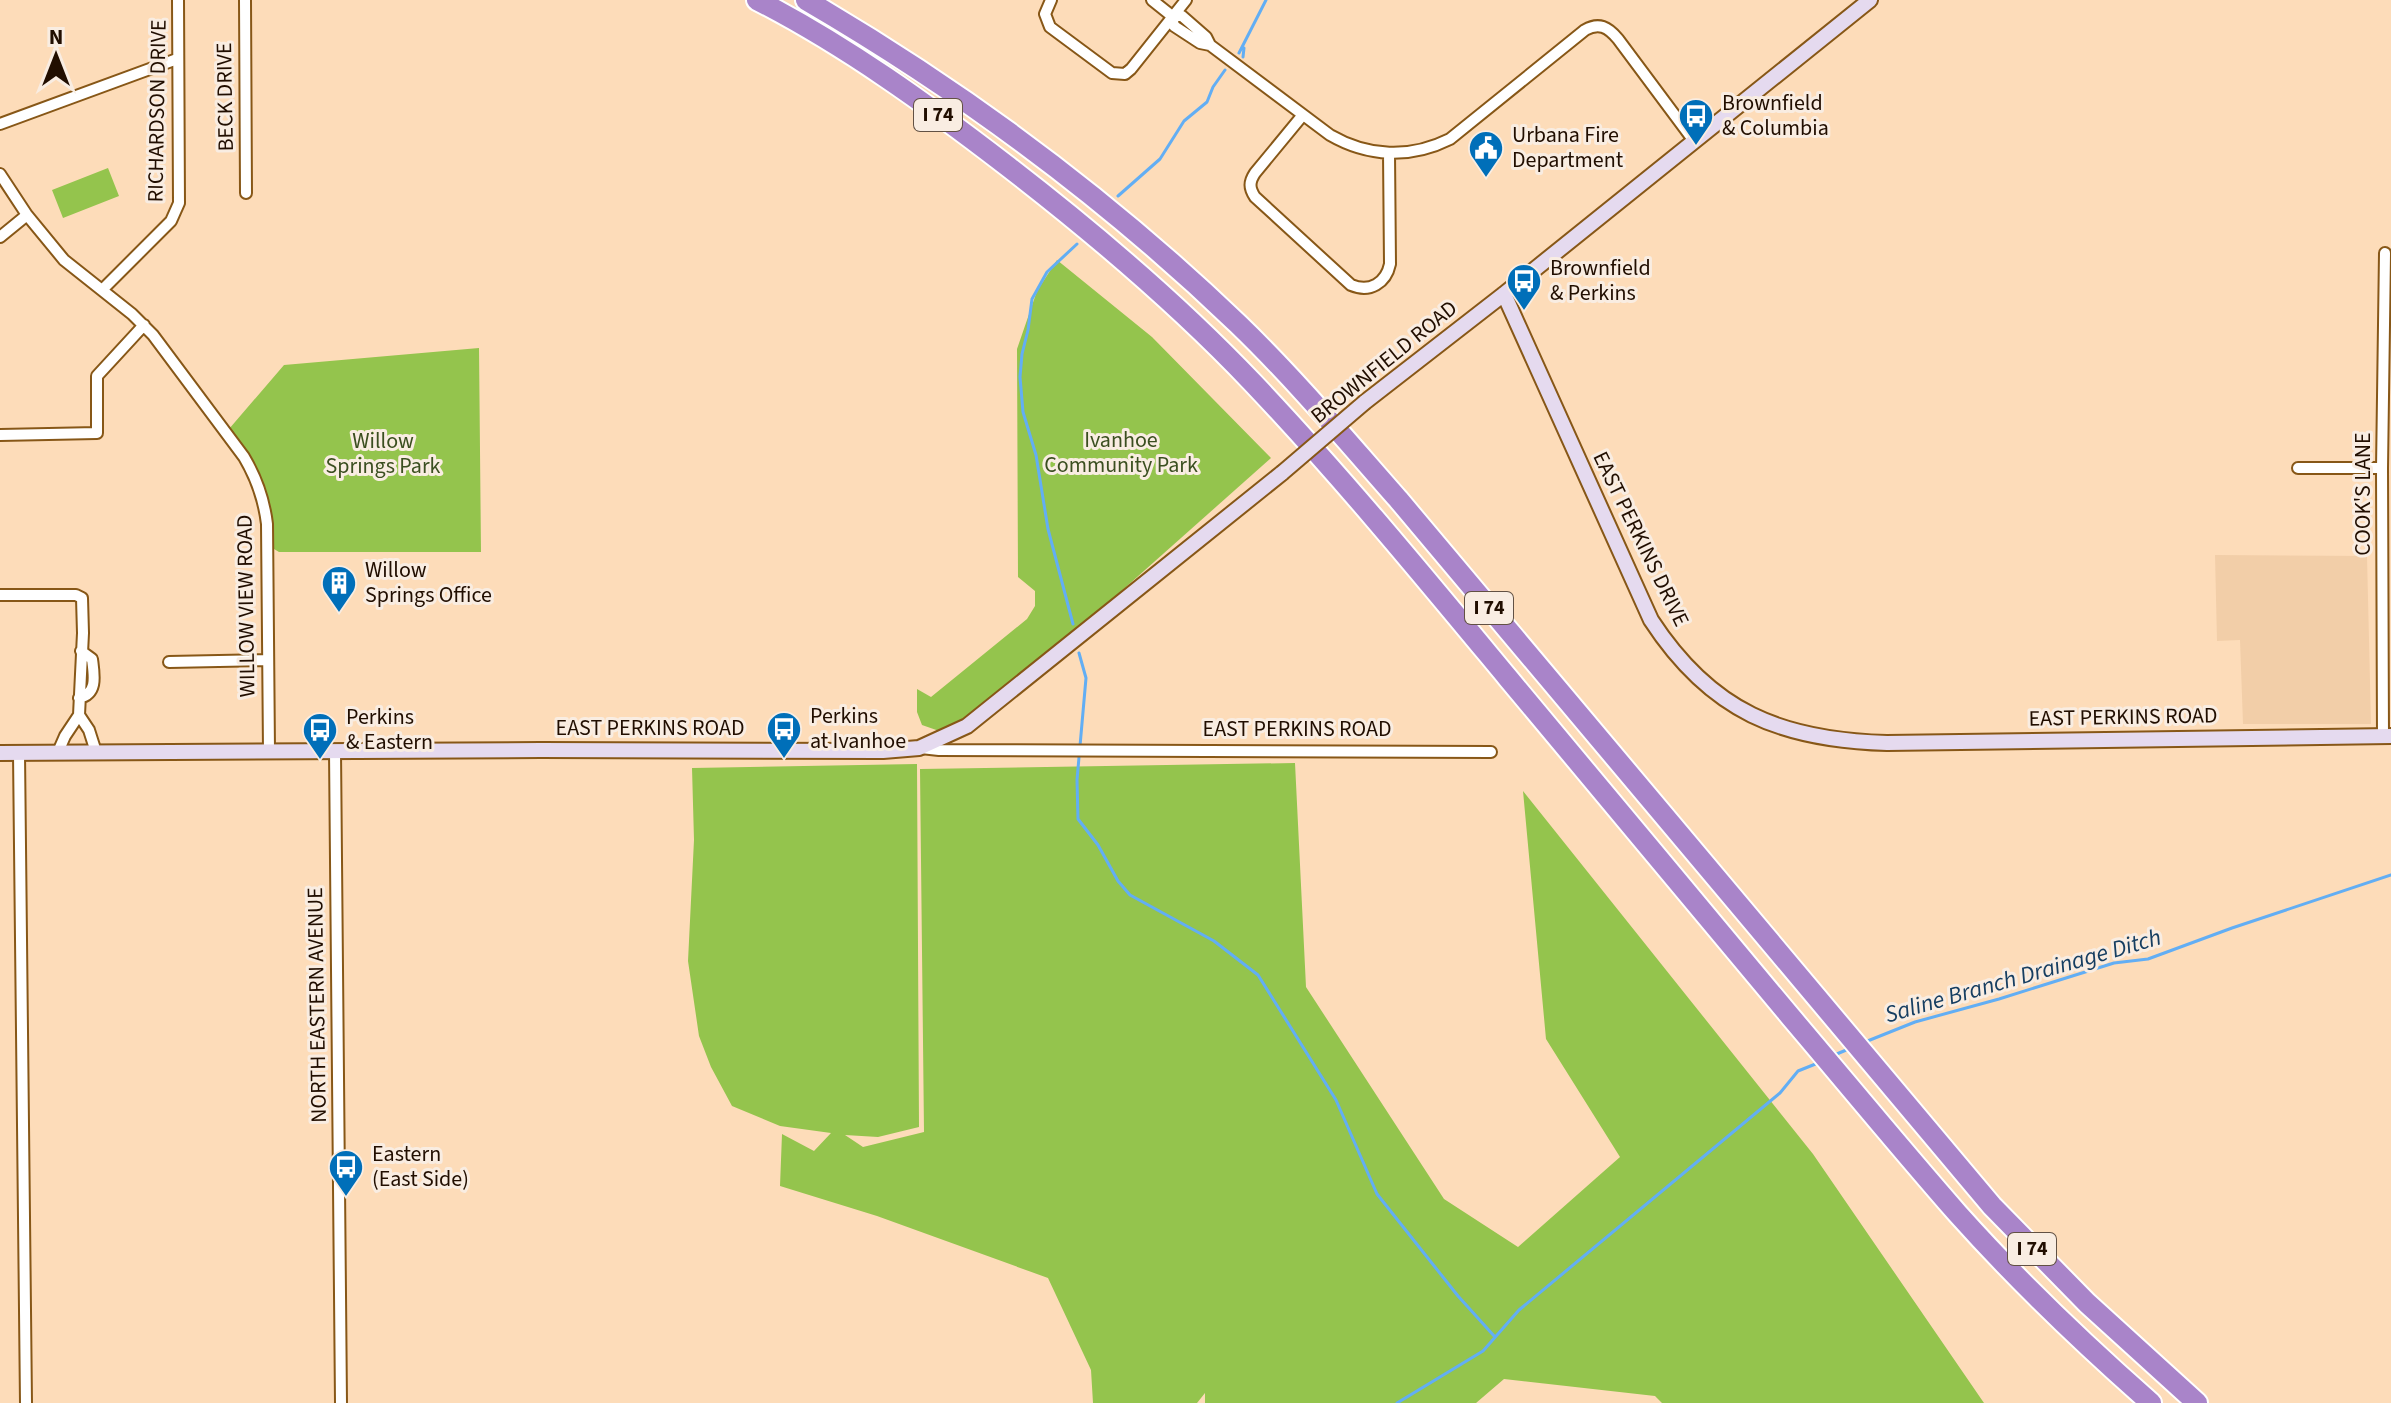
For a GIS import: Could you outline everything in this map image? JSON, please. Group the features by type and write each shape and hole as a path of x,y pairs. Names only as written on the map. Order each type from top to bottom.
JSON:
{"highway":[{"name":"I 74","path":"757,0 839,48 973,139 1127,263 1253,383 1373,516 1961,1217 2090,1348 2151,1403"},
{"name":"I 74","path":"806,0 937,81 1058,168 1172,263 1239,325 1301,388 1389,488 1992,1206 2087,1303 2197,1403"}],"street":[{"name":"RICHARDSON DRIVE","path":"102,290 171,221 177,211 178,0"},
{"name":"BECK DRIVE","path":"245,0 246,193"},
{"path":"1051,0 1045,14 1050,27 1118,75 1131,69 1186,0"},
{"path":"1152,0 1172,16 1182,16 1206,37 1210,45 1302,116 1350,146 1368,152 1426,149 1450,139 1585,30 1599,25 1612,32 1694,141"},
{"name":"BROWNFIELD ROAD","path":"919,748 967,726 1282,473 1365,402 1870,0"},
{"path":"0,124 177,59"},
{"path":"1302,116 1250,180 1251,191 1351,285 1359,288 1380,283 1388,273 1389,153"},
{"name":"WILLOW VIEW ROAD","path":"0,174 27,215 64,260 144,325 244,457 260,488 267,524 269,751"},
{"path":"0,237 27,215"},
{"name":"COOK'S LANE","path":"2385,253 2382,468 2387,736"},
{"name":"EAST PERKINS DRIVE","path":"1504,294 1636,590 1666,643 1696,677 1745,712 1787,730 1857,742"},
{"path":"0,435 97,433 97,376 144,325"},
{"path":"2298,468 2382,468"},
{"path":"0,595 79,596 84,606 81,651 92,659 93,689 90,694 79,698 79,715 89,730 96,752"},
{"path":"169,662 268,660"},
{"path":"58,752 79,715"},
{"name":"EAST PERKINS ROAD","path":"1857,742 2387,736"},
{"name":"EAST PERKINS ROAD","path":"0,753 883,751 919,748 1491,752"},
{"name":"NORTH EASTERN AVENUE","path":"335,751 341,1403"},
{"path":"19,753 26,1403"}],"shaded area":[{"path":"2215,555 2367,556 2371,724 2243,724 2240,640 2217,641"}],"green space":[{"path":"108,168 119,196 63,218 52,190"},
{"name":"Ivanhoe Community Park","path":"1057,260 1152,337 1271,458 1109,602 979,708 942,732 922,725 917,712 917,689 931,697 1027,619 1035,606 1035,591 1018,577 1017,349 1037,291"},
{"name":"Willow Springs Park","path":"479,348 481,552 279,552 274,549 257,471 229,429 284,365"},
{"path":"1295,763 1306,987 1444,1199 1518,1247 1620,1157 1546,1039 1523,791 1813,1154 1984,1403 1662,1403 1655,1396 1504,1379 1476,1403 1205,1403 1205,1393 1197,1403 1093,1403 1091,1370 1048,1278 877,1216 780,1186 782,1134 814,1151 831,1133 780,1126 732,1106 699,1036 688,961 694,840 692,768 917,764 919,1127 878,1137 845,1135 863,1147 924,1132 920,769"}],"waterway":[{"path":"1239,53 1266,0"},
{"path":"1243,57 1244,48"},
{"path":"1118,196 1160,159 1184,121 1207,102 1225,70"},
{"path":"1073,624 1048,529 1036,455 1023,412 1020,377 1032,299 1047,272 1077,244"},
{"path":"1079,653 1086,678 1077,780 1078,819 1130,895 1214,941 1258,975 1336,1100 1377,1194 1458,1296 1495,1337"},
{"name":"Saline Branch Drainage Ditch","path":"1865,1042 1915,1022 2114,963 2148,959 2391,875"},
{"name":"Saline Branch Drainage Ditch","path":"1832,1056 1851,1048"},
{"name":"Saline Branch Drainage Ditch","path":"1397,1403 1483,1351 1519,1310 1780,1093 1798,1071 1818,1063"}],"place":[{"name":"Brownfield & Columbia","path":"1696,147"},
{"name":"Urbana Fire Department","path":"1486,179"},
{"name":"Brownfield & Perkins","path":"1524,312"},
{"name":"Willow Springs Office","path":"339,614"},
{"name":"Perkins at Ivanhoe","path":"784,760"},
{"name":"Perkins & Eastern","path":"320,761"},
{"name":"Eastern (East Side)","path":"346,1198"}]}
